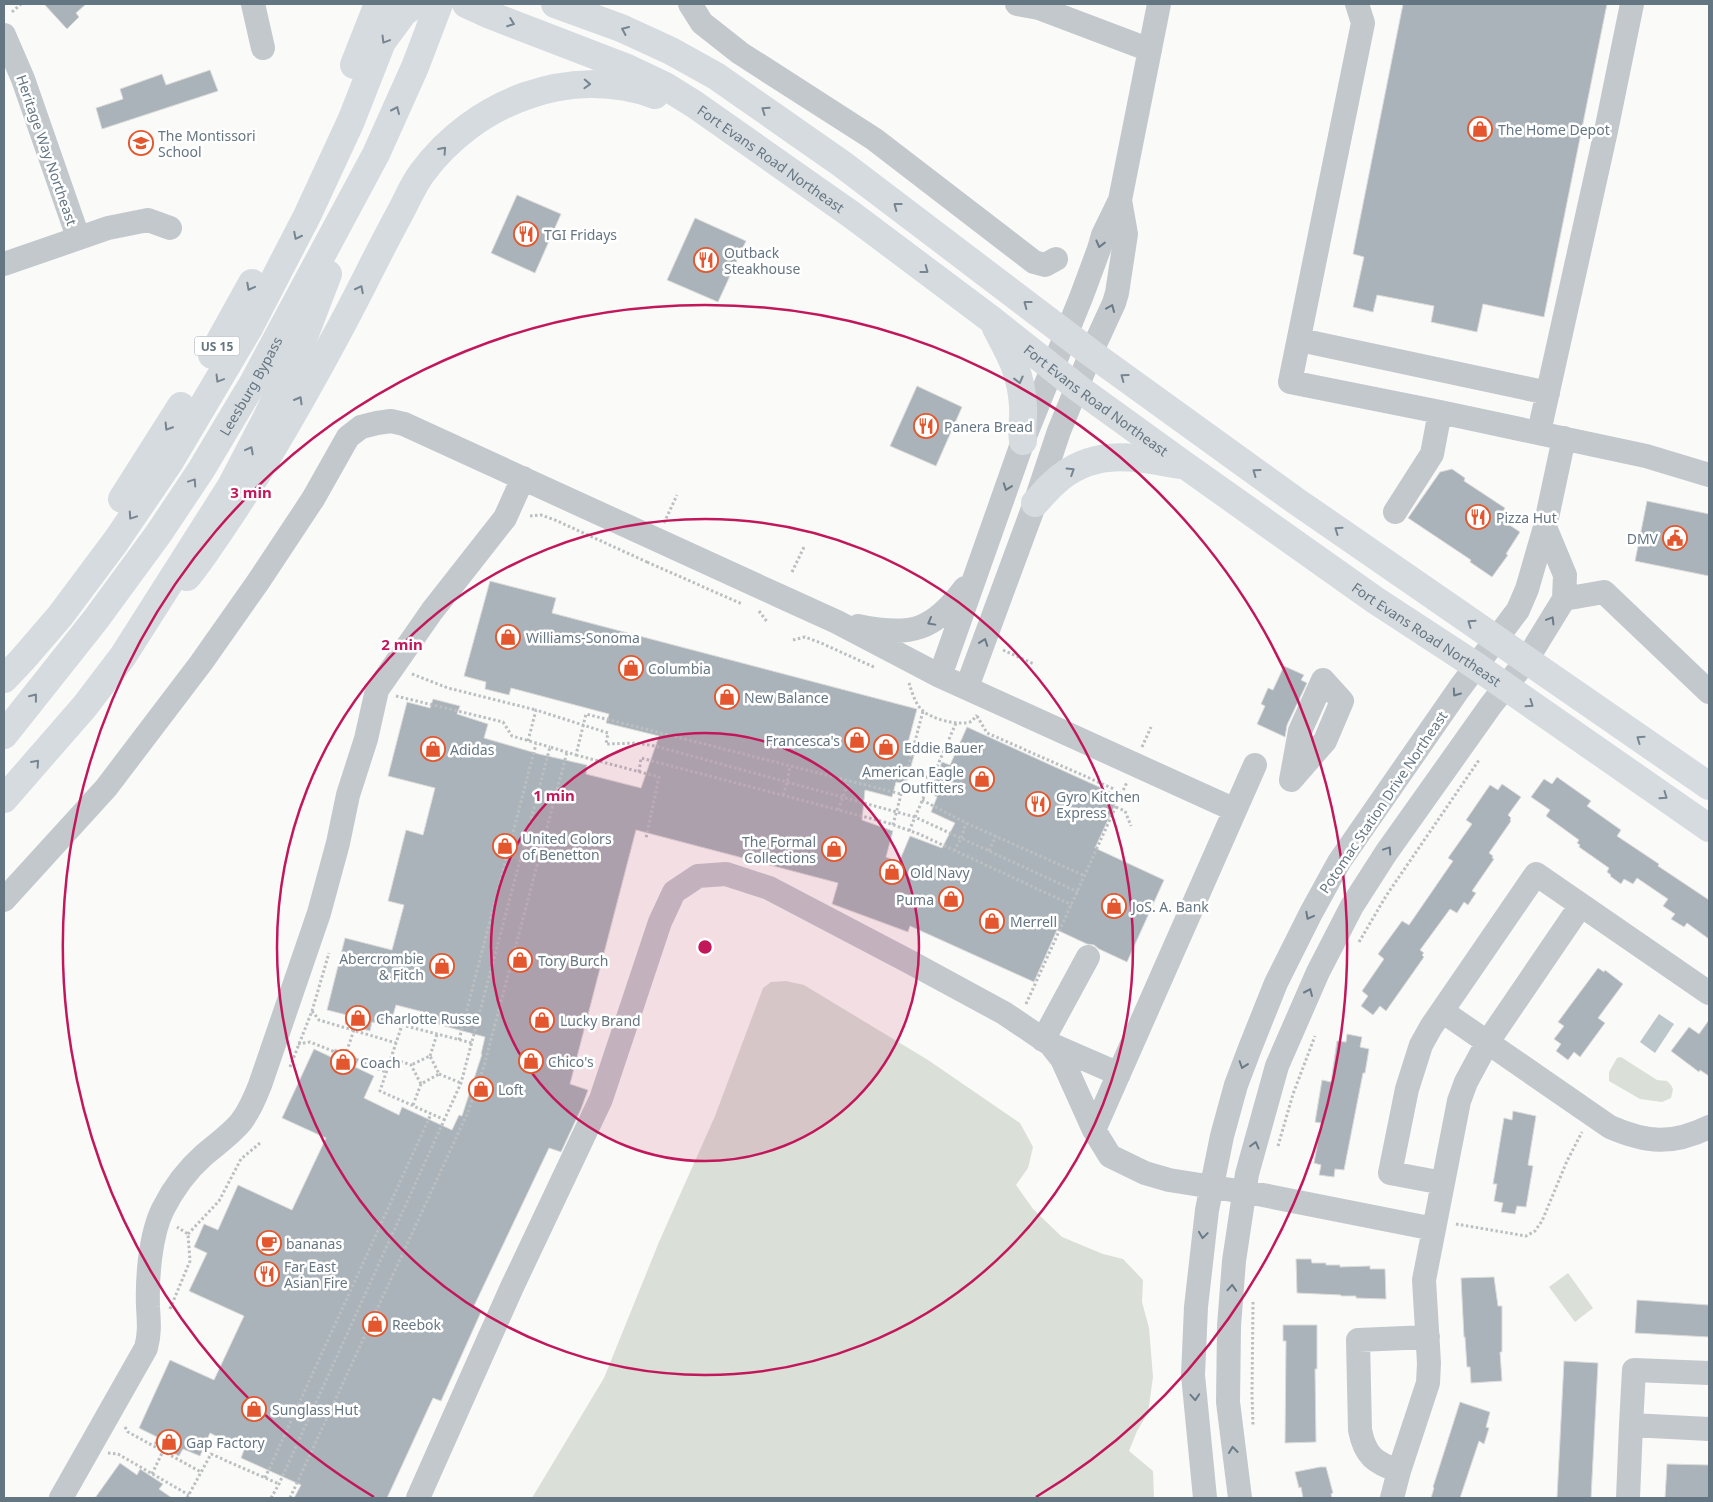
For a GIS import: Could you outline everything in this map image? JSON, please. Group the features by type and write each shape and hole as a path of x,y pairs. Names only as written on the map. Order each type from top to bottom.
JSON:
{"main road":[{"name":"US 15","path":"4,659 120,502 165,432 220,340 299,194 335,113 378,4"},
{"path":"4,678 23,660 60,616 116,541 174,454 249,328 307,216 351,121 382,42 404,12 416,4"},
{"name":"Leesburg Bypass","path":"4,735 159,533 201,470 253,383 376,154 415,67 439,4"},
{"name":"Fort Evans Road Northeast","path":"466,4 625,67 665,86 694,104 852,215 992,320 1078,388 1186,466 1375,600 1476,666 1709,828"},
{"path":"554,4 621,28 671,51 716,76 842,164 1091,353 1304,506 1709,786"},
{"path":"4,799 85,706 190,574 248,490 338,332 378,252 422,174 447,145 465,128 494,110 520,98 550,88 577,84 606,85 639,90 665,99 744,139"},
{"path":"123,656 231,486 266,419 300,347 376,154"},
{"path":"992,320 1010,353 1021,380 1023,441"},
{"path":"1035,503 1055,482 1076,468 1093,460 1111,456 1143,458 1186,466"}],"street":[{"path":"253,4 263,48"},
{"path":"690,4 702,23 740,53 874,139 1034,262 1045,265 1056,259"},
{"path":"1017,4 1039,8 1150,50"},
{"path":"940,676 1023,441 1099,249 1102,235 1120,200 1159,4"},
{"path":"1357,4 1363,22 1290,382 1539,432 1646,456 1709,475"},
{"path":"1539,432 1606,131 1632,4"},
{"name":"Heritage Way Northeast","path":"4,35 24,79 78,237"},
{"path":"967,687 1035,503 1059,431 1114,303 1126,234 1120,200"},
{"path":"4,264 108,228 148,220 170,228"},
{"path":"1300,340 1548,393"},
{"path":"1395,512 1432,454 1440,412"},
{"path":"4,900 106,788 196,671 313,499 348,437 361,427 390,421 404,424 837,622 940,676 1235,810"},
{"name":"Potomac Station Drive Northeast","path":"1204,1498 1193,1376 1196,1307 1203,1237 1212,1187 1222,1136 1236,1085 1263,1015 1294,946 1339,862 1476,666 1518,610 1527,589 1545,527 1564,438"},
{"path":"61,1498 146,1348 150,1334 148,1307 151,1259 155,1234 162,1210 190,1169 241,1122 250,1108 260,1085 322,906 348,795 366,738 390,698 432,611 505,518 523,478"},
{"path":"1240,1498 1228,1402 1229,1326 1234,1261 1243,1192 1277,1066 1318,972 1352,906 1386,853 1491,705 1526,661 1564,599 1564,575 1545,527"},
{"path":"837,622 882,631 907,630 928,625 943,615 976,574"},
{"path":"1564,599 1604,592 1709,692"},
{"path":"1291,780 1307,733 1330,686"},
{"path":"1094,1130 1255,765"},
{"path":"418,1498 512,1287 601,1100 660,922 674,892 698,876 726,874 769,888 910,962 1004,1013 1022,1025 1046,1042 1062,1059 1094,1130 1110,1156 1145,1174 1169,1180 1435,1225"},
{"path":"1442,1183 1390,1172 1407,1089 1430,1027 1536,874 1709,993"},
{"path":"1392,1498 1428,1383 1428,1336 1424,1280 1442,1183 1466,1082 1488,1043 1581,905"},
{"path":"1046,1042 1088,957"},
{"path":"1442,1011 1610,1127 1631,1136 1654,1140 1675,1139 1696,1134 1709,1127"},
{"path":"1046,1042 1119,1074"},
{"path":"1399,1471 1381,1465 1370,1455 1363,1444 1360,1430 1358,1340 1428,1336"},
{"path":"1628,1498 1634,1370 1709,1373"},
{"path":"1631,1425 1709,1429"}],"path":[{"path":"12,12 21,4"},
{"path":"664,523 677,495"},
{"path":"530,516 541,515 555,520 743,604"},
{"path":"792,572 805,545"},
{"path":"646,562 650,558"},
{"path":"752,608 761,612 768,623"},
{"path":"793,640 805,638 821,642 883,671"},
{"path":"1012,654 1034,664"},
{"path":"416,666 410,674 448,688 536,710 608,733 606,744 636,743 655,746 915,817 1078,892"},
{"path":"900,679 909,683 913,695 923,711 938,719 956,723 972,721 978,714 987,734 1122,794"},
{"path":"390,698 402,688"},
{"path":"390,698 503,722 512,736 659,777 646,838"},
{"path":"528,741 536,710"},
{"path":"893,825 923,711"},
{"path":"576,755 586,714 901,794"},
{"path":"909,831 956,723"},
{"path":"1147,736 1151,727"},
{"path":"914,743 944,750"},
{"path":"459,1040 536,744"},
{"path":"271,1498 461,1083 550,747"},
{"path":"290,1498 468,1112 484,1066 567,752"},
{"path":"1358,943 1386,896 1482,757"},
{"path":"639,772 641,758 893,825 954,850 1072,905"},
{"path":"783,795 790,766"},
{"path":"907,770 931,779"},
{"path":"1022,1025 1024,1010 1128,779"},
{"path":"838,810 849,781"},
{"path":"922,800 966,823 1085,876"},
{"path":"1116,807 1124,811 1131,826"},
{"path":"954,850 961,839 966,823"},
{"path":"989,851 996,836"},
{"path":"289,1069 312,1011 330,948"},
{"path":"308,1005 320,1020 396,1043"},
{"path":"445,1120 380,1090 402,1025 472,1043"},
{"path":"345,1056 354,1030"},
{"path":"1276,1152 1293,1094 1317,1030"},
{"path":"437,1034 430,1056 439,1074 461,1083"},
{"path":"294,1044 310,1042 386,1072"},
{"path":"411,1065 430,1056"},
{"path":"391,1058 411,1065 421,1084"},
{"path":"413,1105 421,1084 439,1074"},
{"path":"265,1478 431,1114"},
{"path":"1435,1225 1526,1236 1535,1231 1542,1221 1574,1146 1593,1116"},
{"path":"169,1318 170,1309 190,1261 188,1234 220,1201 240,1159 260,1143"},
{"path":"176,1226 188,1234"},
{"path":"1254,1299 1252,1394 1254,1433"},
{"path":"123,1423 128,1432 201,1472"},
{"path":"152,1474 163,1451"},
{"path":"102,1452 118,1454 188,1497 211,1454 279,1484"}],"shaded area":[{"path":"786,981 804,985 928,1060 1020,1123 1033,1147 1028,1168 1016,1185 1033,1209 1062,1237 1103,1254 1123,1259 1143,1280 1142,1302 1149,1328 1153,1377 1148,1413 1137,1431 1129,1451 1153,1471 1154,1498 532,1498 604,1378 659,1242 715,1116 763,988 771,982"},
{"path":"1659,1014 1674,1024 1655,1053 1640,1042"},
{"path":"1621,1057 1657,1080 1667,1081 1673,1089 1671,1098 1662,1102 1640,1099 1609,1081 1609,1072 1617,1058"},
{"path":"1568,1273 1593,1308 1575,1322 1549,1287"}],"building":[{"path":"44,4 86,4 76,13 79,17 67,29"},
{"name":"The Home Depot","path":"1403,4 1607,4 1544,317 1483,304 1477,332 1431,322 1434,306 1377,295 1373,312 1353,307 1364,257 1353,254"},
{"path":"210,70 218,91 102,129 96,108 123,99 120,89 162,74 166,85"},
{"name":"TGI Fridays","path":"517,195 561,214 535,273 491,253"},
{"name":"Outback Steakhouse","path":"695,218 746,241 718,302 667,280"},
{"name":"Panera Bread","path":"917,386 962,407 936,466 890,446"},
{"path":"1452,469 1465,478 1464,481 1505,508 1499,518 1520,532 1506,554 1508,555 1492,577 1470,562 1471,560 1408,518 1440,472"},
{"name":"DMV","path":"1647,501 1709,514 1709,576 1635,561"},
{"path":"490,581 556,598 552,613 917,709 906,750 915,752 906,784 896,782 892,797 865,790 862,820 893,831 886,857 899,862 910,836 942,848 955,823 931,812 937,797 929,792 942,762 950,765 967,727 1119,796 1095,848 1164,880 1127,962 1094,945 1087,944 1057,930 1034,982 910,926 908,932 832,904 838,883 636,830 570,1084 588,1090 561,1152 549,1148 473,1308 481,1312 441,1401 433,1398 387,1498 294,1498 301,1485 241,1458 244,1450 210,1433 200,1456 183,1449 179,1456 154,1444 157,1437 139,1428 170,1360 214,1380 244,1316 189,1291 207,1253 194,1247 204,1224 218,1230 238,1185 292,1210 326,1138 282,1118 314,1049 331,1057 335,1049 359,1059 355,1067 374,1076 364,1098 399,1115 402,1107 452,1130 459,1115 462,1116 482,1054 485,1037 433,1023 435,1015 396,1005 390,1026 372,1022 370,1031 345,1024 347,1015 327,1010 345,938 392,950 404,905 388,901 406,830 423,835 435,788 388,776 407,702 430,708 433,699 460,706 457,714 488,724 484,738 539,754 587,765 586,774 641,788 659,736 606,723 609,714 511,688 509,695 485,689 486,682 464,676"},
{"path":"1284,666 1304,675 1301,680 1307,683 1287,725 1285,737 1257,724 1265,706 1261,704 1268,688 1273,690"},
{"path":"1557,777 1591,801 1587,806 1621,830 1617,836 1709,900 1709,939 1687,923 1684,927 1671,919 1675,914 1663,906 1668,899 1637,878 1633,884 1624,879 1621,884 1610,876 1607,872 1609,868 1579,847 1580,845 1577,843 1579,840 1546,816 1550,810 1531,797 1544,779 1552,784"},
{"path":"1502,784 1521,797 1508,815 1511,821 1489,853 1494,859 1472,891 1476,893 1468,905 1464,902 1457,913 1450,909 1420,950 1424,953 1422,955 1424,957 1386,1011 1380,1006 1373,1015 1361,1006 1368,996 1362,991 1384,959 1378,954 1402,921 1409,925 1453,861 1448,858 1472,824 1466,820 1490,785 1498,790"},
{"path":"1598,968 1604,972 1605,970 1623,984 1598,1018 1605,1023 1580,1057 1574,1052 1568,1060 1556,1051 1561,1044 1554,1039 1564,1026 1558,1022"},
{"path":"1709,1020 1709,1076 1700,1070 1699,1072 1671,1051 1689,1027 1699,1034"},
{"path":"1347,1034 1362,1037 1360,1047 1369,1049 1365,1073 1363,1073 1344,1170 1335,1169 1334,1177 1319,1175 1321,1165 1314,1163 1321,1123 1315,1122 1322,1080 1331,1082 1337,1041 1346,1042"},
{"path":"1513,1111 1536,1116 1528,1165 1533,1166 1526,1207 1517,1206 1515,1214 1501,1212 1503,1203 1494,1201 1497,1184 1493,1184 1504,1118 1512,1120"},
{"path":"1296,1259 1311,1259 1312,1263 1340,1265 1340,1267 1370,1266 1370,1269 1385,1269 1386,1299 1297,1293"},
{"path":"1494,1277 1498,1306 1502,1306 1502,1352 1500,1352 1502,1381 1471,1383 1470,1367 1467,1367 1464,1337 1461,1278"},
{"path":"1637,1300 1709,1305 1709,1337 1635,1333"},
{"path":"1283,1325 1317,1325 1317,1369 1315,1369 1316,1442 1285,1443 1286,1341 1283,1341"},
{"path":"1564,1361 1598,1363 1591,1498 1557,1498"},
{"path":"1460,1402 1490,1412 1486,1427 1489,1428 1484,1444 1479,1441 1460,1498 1431,1498 1433,1487"},
{"path":"120,1463 137,1475 140,1469 163,1484 159,1489 172,1498 95,1498"},
{"path":"1667,1464 1709,1465 1709,1498 1665,1498"},
{"path":"1326,1467 1333,1493 1331,1494 1332,1498 1303,1498 1295,1472"}],"place":[{"name":"The Home Depot","path":"1480,129"},
{"name":"The Montissori School","path":"141,143"},
{"name":"TGI Fridays","path":"526,234"},
{"name":"Outback Steakhouse","path":"706,260"},
{"name":"Panera Bread","path":"926,426"},
{"name":"Pizza Hut","path":"1478,517"},
{"name":"DMV","path":"1675,538"},
{"name":"Williams-Sonoma","path":"508,637"},
{"name":"Columbia","path":"631,668"},
{"name":"New Balance","path":"727,697"},
{"name":"Francesca's","path":"857,740"},
{"name":"Eddie Bauer","path":"886,747"},
{"name":"Adidas","path":"433,749"},
{"name":"American Eagle Outfitters","path":"982,779"},
{"name":"Gyro Kitchen Express","path":"1038,804"},
{"name":"United Colors of Benetton","path":"505,846"},
{"name":"The Formal Collections","path":"834,849"},
{"name":"Old Navy","path":"892,872"},
{"name":"Puma","path":"951,899"},
{"name":"JoS. A. Bank","path":"1114,906"},
{"name":"Merrell","path":"992,921"},
{"name":"Tory Burch","path":"520,960"},
{"name":"Abercrombie & Fitch","path":"442,966"},
{"name":"Charlotte Russe","path":"358,1018"},
{"name":"Lucky Brand","path":"542,1020"},
{"name":"Chico's","path":"531,1061"},
{"name":"Coach","path":"343,1062"},
{"name":"Loft","path":"481,1089"},
{"name":"bananas","path":"269,1243"},
{"name":"Far East Asian Fire","path":"267,1274"},
{"name":"Reebok","path":"375,1324"},
{"name":"Sunglass Hut","path":"254,1409"},
{"name":"Gap Factory","path":"169,1442"}]}
